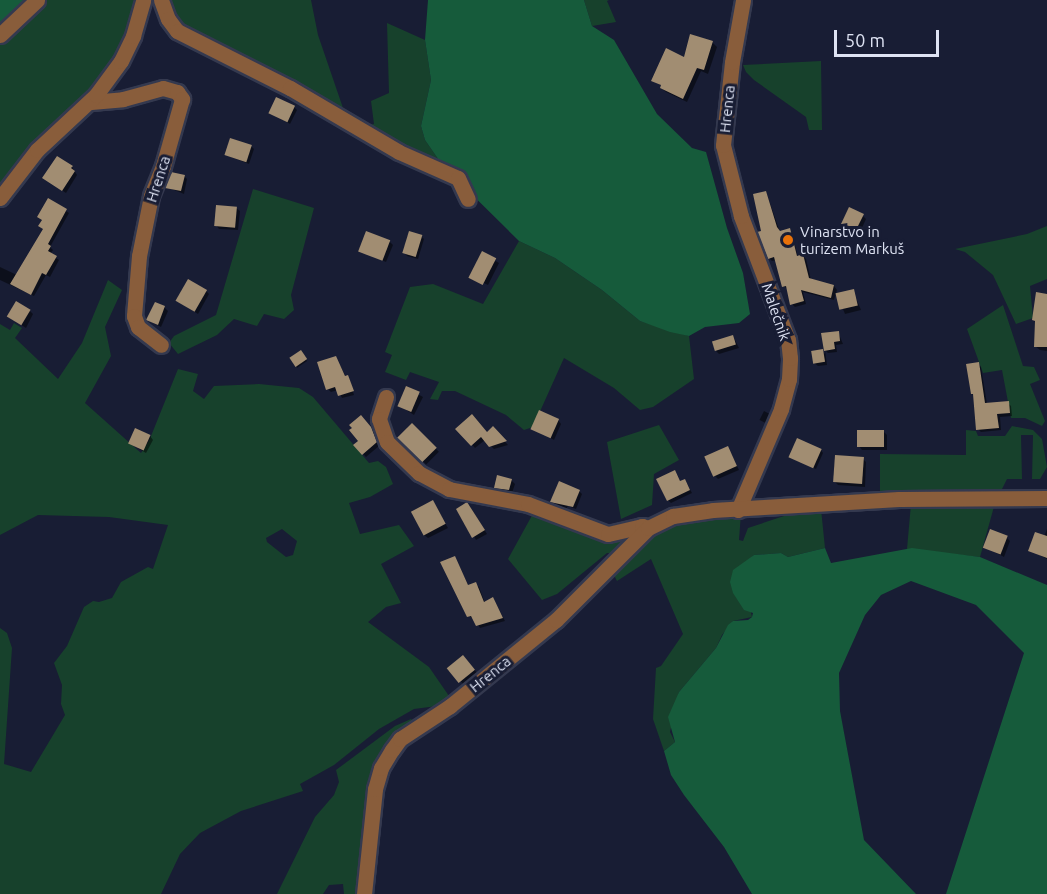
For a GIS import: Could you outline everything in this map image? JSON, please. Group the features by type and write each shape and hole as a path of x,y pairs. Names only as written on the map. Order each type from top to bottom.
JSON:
{"street":[{"path":"0,35 38,0"},
{"path":"0,198 37,150 91,102 121,61 133,36 143,0"},
{"path":"161,0 168,19 177,31 290,88 399,152 458,178 468,199"},
{"name":"Hrenca","path":"741,216 723,145 732,62 743,0"},
{"name":"Hrenca","path":"91,102 123,99 163,88 177,92 182,99 163,166 151,196 138,268 134,316 138,327 161,345"},
{"name":"Malečnik","path":"738,510 782,409 789,380 788,340 741,216"},
{"name":"Hrenca","path":"386,397 379,419 387,442 419,473 449,489 528,504 608,534 642,526 648,528"},
{"path":"738,510 898,499 1047,498"},
{"name":"Hrenca","path":"364,894 368,837 375,789 381,768 400,739 450,706 556,620 648,528 673,516 713,510 738,510"}],"green space":[{"path":"0,0 31,0 0,28"},
{"path":"41,0 137,0 118,52 99,83 0,187 0,37"},
{"path":"166,0 311,0 318,35 343,108 369,125 374,124 371,101 389,93 387,23 425,40 431,80 421,126 425,140 443,166 425,161 175,23"},
{"path":"428,0 584,0 592,26 614,40 657,114 692,148 706,152 727,228 743,273 750,314 739,323 705,327 689,336 670,332 640,321 602,290 555,258 519,241 443,166 425,140 421,126 431,80 425,40"},
{"path":"584,0 609,0 607,1 616,22 592,26"},
{"path":"821,61 822,130 809,130 806,117 754,80 743,65"},
{"path":"253,189 314,208 291,295 294,310 284,319 264,314 257,326 234,319 217,335 178,354 169,343 174,336 216,315"},
{"path":"1047,226 1047,279 1030,286 1033,318 1016,324 993,275 965,252 955,249 1027,234"},
{"path":"519,241 555,258 602,290 640,321 689,336 694,379 653,407 640,410 614,388 564,358 533,427 524,430 506,415 455,391 442,391 438,400 430,399 439,382 410,372 406,380 385,372 392,355 385,352 410,287 433,284 483,304"},
{"path":"108,280 122,290 105,327 111,356 85,403 141,453 149,441 178,369 198,374 193,391 204,399 214,386 259,384 299,388 313,397 369,463 378,461 386,467 393,484 370,497 349,503 360,534 399,525 414,546 381,564 401,603 386,607 368,622 429,667 449,696 437,706 414,709 379,729 334,765 300,784 303,791 241,811 200,833 180,854 161,894 0,894 0,628 7,633 12,648 4,764 31,772 65,715 61,704 62,685 54,663 67,646 84,607 93,601 99,602 112,598 121,582 148,567 153,569 168,525 109,517 38,515 0,535 0,324 10,330 14,323 22,328 15,338 58,379 82,343","holes":["282,529 297,541 293,555 286,557 267,542 266,538"]},
{"path":"1003,305 1023,366 1034,367 1040,380 1030,384 1045,421 1042,426 1025,418 1011,418 1002,370 983,373 967,329"},
{"path":"659,425 679,460 654,474 652,505 621,519 607,442"},
{"path":"1012,426 1033,430 1042,439 1047,467 1040,479 1032,479 1033,435 1021,435 1022,479 1007,479 999,495 880,495 880,454 966,455 966,430 976,431 978,436 1005,436"},
{"path":"995,503 980,557 907,549 911,504"},
{"path":"821,509 825,548 788,557 781,553 754,555 741,567 752,617 733,621 722,635 716,648 679,692 670,732 675,742 664,751 653,719 656,668 661,666 683,634 651,559 617,581 611,569 652,533 668,523 741,513 739,540 743,541 748,528 793,513"},
{"path":"535,510 608,538 638,529 614,554 607,553 557,594 542,600 508,559"},
{"path":"825,548 831,563 912,548 980,557 1047,585 1047,894 946,894 1024,653 976,605 911,581 881,595 865,615 839,673 840,711 864,840 916,894 752,894 724,847 671,775 664,751 675,742 668,717 679,692 716,648 728,625 733,621 748,620 752,617 753,613 744,610 733,593 730,582 733,570 754,555 781,553 788,557"},
{"path":"411,719 414,722 397,732 385,747 367,804 358,894 344,894 343,884 329,885 323,894 277,894 315,817 334,795 339,782 336,770 395,726"}],"building":[{"path":"690,34 713,41 704,70 697,68 683,99 651,81 666,48 684,57"},
{"path":"276,97 295,106 287,122 268,113"},
{"path":"230,138 252,145 246,162 224,155"},
{"path":"57,156 73,166 71,168 75,171 62,191 42,178"},
{"path":"171,172 185,175 181,191 165,188"},
{"path":"766,191 777,227 780,231 790,228 797,256 803,254 809,278 834,285 831,298 801,290 804,301 790,305 786,286 782,287 774,257 768,259 757,232 761,231 753,194"},
{"path":"48,198 67,209 48,244 51,246 48,251 57,256 46,275 42,273 31,295 10,284 43,229 38,226 42,220 37,217"},
{"path":"216,205 237,207 235,228 214,226"},
{"path":"849,207 864,214 857,228 841,224"},
{"path":"366,231 390,240 382,261 358,252"},
{"path":"409,231 422,235 416,257 402,253"},
{"path":"482,251 496,258 483,285 468,278"},
{"path":"188,279 207,290 195,312 176,301"},
{"path":"854,289 858,306 839,310 835,293"},
{"path":"1036,292 1047,294 1047,347 1034,347 1035,321 1032,320"},
{"path":"16,301 31,310 21,325 7,316"},
{"path":"155,302 165,306 158,325 146,320"},
{"path":"839,331 840,341 834,342 835,349 824,351 821,333"},
{"path":"733,335 736,345 715,351 712,341"},
{"path":"823,349 825,362 813,364 811,351"},
{"path":"301,350 307,359 296,367 289,358"},
{"path":"336,356 345,376 348,375 354,391 338,396 335,387 326,390 317,362"},
{"path":"979,362 985,403 1009,401 1010,413 997,414 999,428 976,430 973,394 971,394 966,364"},
{"path":"406,386 420,392 411,412 397,406"},
{"path":"539,410 559,419 551,438 530,429"},
{"path":"472,414 487,432 493,426 507,441 489,447 481,437 471,446 455,429"},
{"path":"361,415 371,427 377,442 362,455 353,445 358,441 349,430 352,428 349,425"},
{"path":"412,423 437,448 422,463 397,438"},
{"path":"135,428 151,435 144,450 128,444"},
{"path":"857,430 884,430 884,447 857,447"},
{"path":"797,438 822,449 813,468 788,457"},
{"path":"728,446 737,466 713,477 704,457"},
{"path":"835,455 864,457 862,484 833,482"},
{"path":"675,470 680,481 685,479 690,490 667,501 656,479"},
{"path":"497,475 512,479 509,490 494,488"},
{"path":"559,481 580,490 573,507 550,502"},
{"path":"433,500 446,524 424,536 411,512"},
{"path":"467,502 485,530 472,538 456,509"},
{"path":"990,529 1008,536 1001,554 983,548"},
{"path":"1035,532 1047,536 1047,558 1028,551"},
{"path":"455,556 468,585 476,582 484,602 493,597 503,618 476,626 471,616 467,617 440,562"},
{"path":"463,655 475,670 459,683 447,668"}],"place":[{"name":"Vinarstvo in turizem Markuš","path":"788,240"}]}
